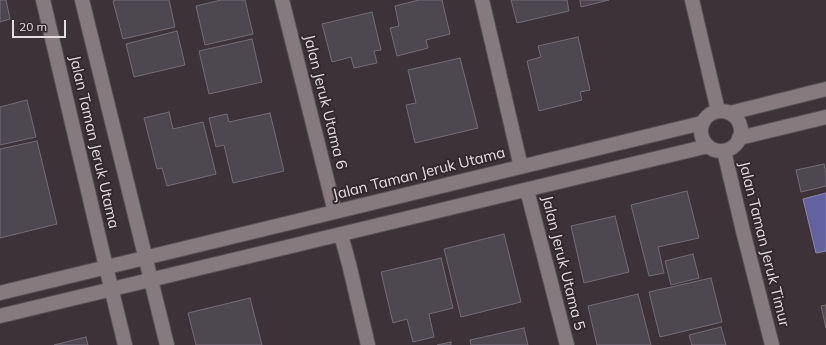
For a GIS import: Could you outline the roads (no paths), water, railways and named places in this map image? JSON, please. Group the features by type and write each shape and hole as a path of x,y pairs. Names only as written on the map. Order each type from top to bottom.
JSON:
{"street":[{"name":"Jalan Taman Jeruk Utama","path":"43,0 125,345"},
{"name":"Jalan Taman Jeruk Utama","path":"82,0 167,345"},
{"name":"Jalan Jeruk Utama 6","path":"282,0 335,212"},
{"path":"482,0 521,167"},
{"path":"692,0 724,112 736,118 741,131 736,144 724,151 715,150 708,146 700,131 702,123 706,117 712,113 724,112 826,89"},
{"path":"739,138 826,117"},
{"name":"Jalan Taman Jeruk Utama","path":"0,293 702,123"},
{"path":"0,316 708,146"},
{"name":"Jalan Taman Jeruk Timur","path":"724,151 772,345"},
{"name":"Jalan Jeruk Utama 5","path":"527,190 567,345"},
{"path":"340,234 349,264 368,345"}]}
